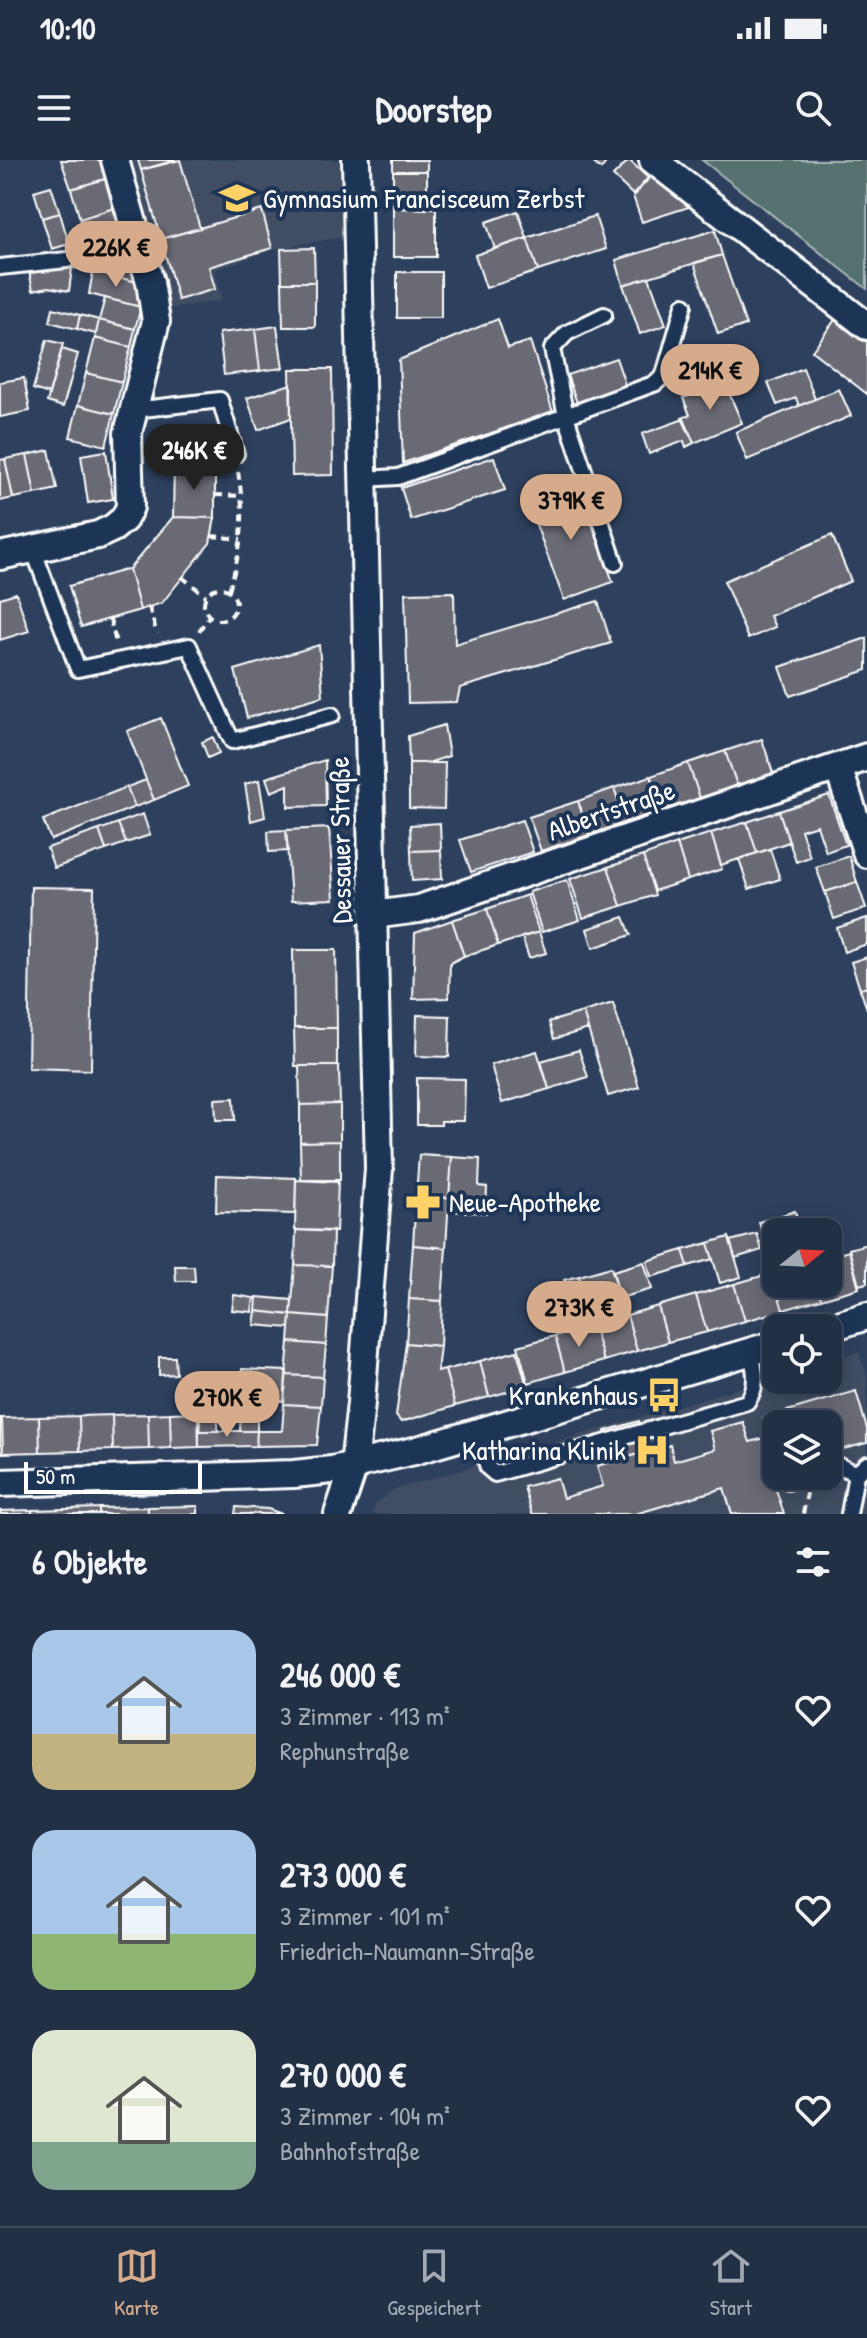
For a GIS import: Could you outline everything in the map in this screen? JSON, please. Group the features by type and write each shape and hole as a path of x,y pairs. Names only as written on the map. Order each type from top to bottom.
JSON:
{"street":[{"path":"0,556 98,535 124,519 130,507 128,433 156,321 154,300 115,160"},
{"name":"Dessauer Straße","path":"338,1514 354,1466 379,1196 356,160"},
{"path":"653,160 867,326"},
{"name":"Albertstraße","path":"373,915 419,909 867,757"},
{"path":"838,767 867,854"},
{"path":"842,1326 865,1324"},
{"path":"0,1483 294,1474 354,1466 762,1349"}],"lane":[{"path":"0,267 67,260"},
{"path":"364,479 398,477 656,383 664,375 684,305"},
{"path":"604,315 567,333 552,349 566,416 615,563"},
{"path":"134,410 220,400 236,454"},
{"path":"33,549 78,669 189,646 232,741 332,715"},
{"path":"477,1432 488,1468 495,1474 539,1463 747,1402 755,1392 762,1355"},
{"path":"849,1514 861,1469"}],"path":[{"path":"229,590 241,539 242,496 236,454"},
{"path":"215,495 242,496"},
{"path":"211,536 241,539"},
{"path":"182,577 206,596"},
{"path":"214,589 229,590 236,599 236,609 224,620 209,616 204,606 206,596 214,589"},
{"path":"149,607 162,652"}],"shaded area":[{"name":"Gymnasium Francisceum Zerbst","path":"122,160 339,160 343,237 279,248 214,270 222,301 163,309"},
{"name":"Katharina Klinik","path":"859,1352 867,1375 867,1514 372,1514 376,1503 393,1490 762,1381 762,1394 842,1394 842,1357"}],"green space":[{"path":"702,160 867,160 867,289"}],"building":[{"path":"61,160 103,160 108,178 71,189"},
{"path":"138,160 176,160 141,170"},
{"path":"180,160 200,228 161,239 141,170"},
{"path":"393,160 427,160 427,171 393,171"},
{"path":"590,160 608,160 601,169"},
{"path":"629,160 648,178 633,195 613,176"},
{"path":"393,171 427,171 427,209 393,208"},
{"path":"654,173 695,205 642,222 633,196"},
{"path":"108,178 117,207 80,219 71,189"},
{"path":"51,186 60,213 42,218 34,191"},
{"path":"117,207 127,237 90,249 80,219"},
{"path":"393,208 436,208 436,257 393,257"},
{"path":"262,210 272,248 209,267 215,289 178,300 161,239"},
{"path":"518,211 527,238 495,249 486,222"},
{"path":"60,213 69,244 52,249 42,218"},
{"path":"595,216 606,249 538,271 527,238"},
{"path":"715,230 722,255 623,285 616,260"},
{"path":"127,237 141,283 97,272 90,249"},
{"path":"527,238 538,271 486,288 475,255"},
{"path":"314,248 315,282 282,282 281,249"},
{"path":"722,255 746,325 718,334 694,263"},
{"path":"72,257 87,258 86,269 72,268"},
{"path":"72,268 69,291 49,287 33,290 29,271"},
{"path":"93,271 141,283 141,307 89,294"},
{"path":"397,272 441,272 441,318 397,318"},
{"path":"649,277 666,325 640,334 623,285"},
{"path":"282,282 315,282 315,327 283,327"},
{"path":"105,298 141,307 135,329 99,320"},
{"path":"53,308 80,315 77,329 50,322"},
{"path":"80,315 99,320 96,334 77,329"},
{"path":"837,317 867,341 867,394 812,351"},
{"path":"498,319 508,348 530,341 553,412 403,463 399,360"},
{"path":"99,320 135,329 131,347 95,338"},
{"path":"277,326 283,368 260,371 255,329"},
{"path":"255,329 260,371 224,375 219,333"},
{"path":"95,338 131,347 122,382 86,373"},
{"path":"47,340 63,344 49,394 33,389"},
{"path":"62,349 78,354 63,407 47,402"},
{"path":"616,358 626,387 577,403 567,375"},
{"path":"803,368 815,399 799,406 796,398 777,405 768,383"},
{"path":"290,369 332,369 333,475 292,476"},
{"path":"86,373 122,382 114,414 78,405"},
{"path":"24,378 30,411 0,417 0,382"},
{"path":"724,381 742,423 694,443 682,418 690,415 683,398"},
{"path":"291,384 291,418 258,430 247,398"},
{"path":"839,389 851,416 747,460 736,432"},
{"path":"78,405 114,414 106,446 70,437"},
{"path":"684,419 694,443 686,447 684,441 649,454 642,434"},
{"path":"49,450 57,489 35,494 27,455"},
{"path":"106,451 113,499 88,503 81,455"},
{"path":"27,455 35,494 13,498 5,459"},
{"path":"494,457 505,490 411,520 401,488"},
{"path":"5,459 13,498 0,501 0,460"},
{"path":"174,465 215,466 215,518 173,517"},
{"path":"578,485 613,582 564,600 528,503"},
{"path":"173,517 215,518 210,543 162,603 140,610 129,569"},
{"path":"832,535 851,581 770,616 775,627 748,639 724,581"},
{"path":"129,569 140,610 81,627 69,586"},
{"path":"454,592 455,644 598,601 611,643 460,688 457,702 408,703 405,593"},
{"path":"16,593 29,631 0,640 0,598"},
{"path":"867,638 867,670 790,696 780,667"},
{"path":"319,645 323,696 247,718 235,670"},
{"path":"161,718 188,786 154,800 127,731"},
{"path":"444,725 449,756 428,763 409,763 408,736"},
{"path":"213,737 219,753 208,758 202,742"},
{"path":"762,739 773,773 737,785 725,751"},
{"path":"725,751 737,785 700,798 688,763"},
{"path":"325,760 326,806 288,807 288,785 271,792 266,778"},
{"path":"409,763 445,763 444,809 409,808"},
{"path":"688,763 700,798 663,810 651,776"},
{"path":"651,776 663,810 626,822 614,788"},
{"path":"146,780 154,800 135,807 127,787"},
{"path":"259,780 265,817 251,821 245,784"},
{"path":"127,787 135,807 51,840 43,820"},
{"path":"614,788 626,822 589,835 578,801"},
{"path":"829,795 846,845 826,852 817,825 801,830 810,857 796,862 779,811"},
{"path":"578,801 589,835 541,851 529,817"},
{"path":"779,811 789,842 757,853 747,822"},
{"path":"143,814 150,835 126,843 118,823"},
{"path":"522,820 533,852 471,872 460,840"},
{"path":"747,822 757,853 721,865 711,833"},
{"path":"118,823 126,843 106,850 99,830"},
{"path":"440,823 441,850 411,851 410,825"},
{"path":"329,828 334,899 291,901 286,830"},
{"path":"99,830 106,850 54,868 47,848"},
{"path":"286,830 288,851 269,852 268,831"},
{"path":"711,833 722,869 688,880 677,844"},
{"path":"677,844 688,880 654,891 643,856"},
{"path":"770,849 780,879 749,889 739,859"},
{"path":"441,850 442,879 412,881 411,851"},
{"path":"643,856 655,895 621,906 608,867"},
{"path":"849,856 857,882 825,892 816,867"},
{"path":"608,867 621,906 583,918 570,879"},
{"path":"567,880 580,920 542,932 529,892"},
{"path":"857,882 866,908 834,919 825,892"},
{"path":"31,887 94,888 91,1070 28,1068"},
{"path":"527,895 539,932 498,945 487,909"},
{"path":"487,909 498,945 464,956 452,920"},
{"path":"624,917 631,935 593,948 587,929"},
{"path":"867,918 867,944 844,952 837,928"},
{"path":"452,920 464,956 450,963 449,998 413,999 415,933"},
{"path":"539,932 546,953 529,958 522,937"},
{"path":"293,950 336,950 337,1028 294,1028"},
{"path":"867,957 867,987 860,989 851,962"},
{"path":"867,987 867,1009 860,989"},
{"path":"613,1003 639,1087 608,1096 583,1012"},
{"path":"583,1012 588,1029 554,1039 549,1022"},
{"path":"417,1015 450,1016 449,1057 416,1056"},
{"path":"294,1028 337,1028 337,1066 295,1066"},
{"path":"579,1050 588,1077 549,1089 541,1061"},
{"path":"537,1051 549,1089 502,1103 491,1065"},
{"path":"299,1066 339,1066 340,1104 300,1105"},
{"path":"417,1078 465,1079 464,1121 417,1125"},
{"path":"234,1098 235,1120 216,1120 215,1099"},
{"path":"340,1104 340,1141 300,1142 300,1105"},
{"path":"340,1141 340,1180 301,1180 300,1142"},
{"path":"419,1155 452,1157 449,1198 416,1196"},
{"path":"452,1157 480,1159 479,1186 487,1187 486,1213 448,1211"},
{"path":"217,1175 296,1178 295,1214 216,1212"},
{"path":"296,1180 338,1182 336,1232 295,1230"},
{"path":"416,1196 449,1198 446,1248 413,1245"},
{"path":"795,1211 797,1218 772,1218"},
{"path":"296,1230 333,1231 332,1266 295,1265"},
{"path":"757,1234 762,1250 735,1258 730,1241"},
{"path":"729,1237 741,1277 720,1283 708,1243"},
{"path":"708,1243 713,1259 688,1266 683,1250"},
{"path":"867,1244 867,1283 859,1285 849,1249"},
{"path":"413,1245 446,1248 442,1301 409,1299"},
{"path":"683,1250 688,1266 651,1277 647,1261"},
{"path":"849,1251 859,1288 842,1293 842,1253"},
{"path":"644,1262 652,1289 620,1298 613,1271"},
{"path":"295,1265 332,1266 328,1318 291,1315"},
{"path":"175,1266 194,1266 195,1281 176,1281"},
{"path":"611,1267 621,1301 590,1311 579,1276"},
{"path":"579,1276 593,1325 578,1329 564,1280"},
{"path":"762,1276 762,1298 779,1298 783,1310 745,1321 734,1284"},
{"path":"734,1284 745,1321 707,1332 696,1295"},
{"path":"234,1295 254,1298 252,1312 232,1310"},
{"path":"696,1295 707,1332 668,1342 658,1306"},
{"path":"257,1297 292,1300 291,1315 256,1311"},
{"path":"779,1298 821,1298 821,1299 783,1310"},
{"path":"409,1299 442,1301 440,1346 406,1343"},
{"path":"658,1306 668,1342 637,1351 627,1315"},
{"path":"256,1311 291,1315 290,1328 254,1325"},
{"path":"291,1315 328,1318 326,1345 289,1342"},
{"path":"627,1315 637,1351 604,1361 593,1325"},
{"path":"593,1325 604,1361 565,1372 555,1336"},
{"path":"555,1336 565,1372 528,1383 518,1346"},
{"path":"289,1342 326,1345 323,1377 286,1375"},
{"path":"406,1343 440,1346 437,1372 445,1370 455,1406 401,1422 396,1416"},
{"path":"517,1351 527,1386 489,1397 480,1361"},
{"path":"159,1357 175,1357 176,1374 159,1375"},
{"path":"480,1361 489,1397 455,1406 445,1370"},
{"path":"242,1369 287,1371 284,1401 241,1399"},
{"path":"286,1375 323,1377 321,1406 284,1404"},
{"path":"856,1391 867,1429 867,1443 842,1449 842,1410 791,1410"},
{"path":"199,1394 218,1394 218,1431 200,1431"},
{"path":"241,1399 257,1400 257,1431 240,1431"},
{"path":"284,1404 321,1406 317,1445 256,1446 257,1431 282,1431"},
{"path":"198,1412 199,1447 171,1448 170,1413"},
{"path":"170,1413 171,1448 149,1449 148,1414"},
{"path":"148,1414 149,1449 113,1450 112,1415"},
{"path":"112,1415 113,1450 80,1451 79,1416"},
{"path":"79,1416 80,1451 40,1452 39,1417"},
{"path":"39,1417 40,1452 3,1453 2,1418"},
{"path":"2,1418 3,1453 0,1453"},
{"path":"639,1421 649,1451 614,1461 605,1431"},
{"path":"743,1422 750,1442 762,1439 762,1490 776,1490 784,1514 732,1514 724,1488 635,1514 532,1514 524,1487 557,1478 563,1498 603,1486 597,1466 670,1445 674,1461 715,1449 710,1431"},
{"path":"199,1431 257,1431 256,1446 199,1447"},
{"path":"198,1506 198,1514 148,1514 148,1507"},
{"path":"148,1507 148,1514 99,1514 99,1508"},
{"path":"236,1507 268,1509 282,1514 235,1514"},
{"path":"99,1508 99,1514 32,1514 32,1510"},
{"path":"32,1510 32,1514 0,1514 0,1511"}],"place":[{"name":"Gymnasium Francisceum Zerbst","path":"237,198"},
{"name":"Neue-Apotheke","path":"423,1202"},
{"name":"Krankenhaus","path":"664,1395"},
{"name":"Katharina Klinik","path":"652,1450"}]}
